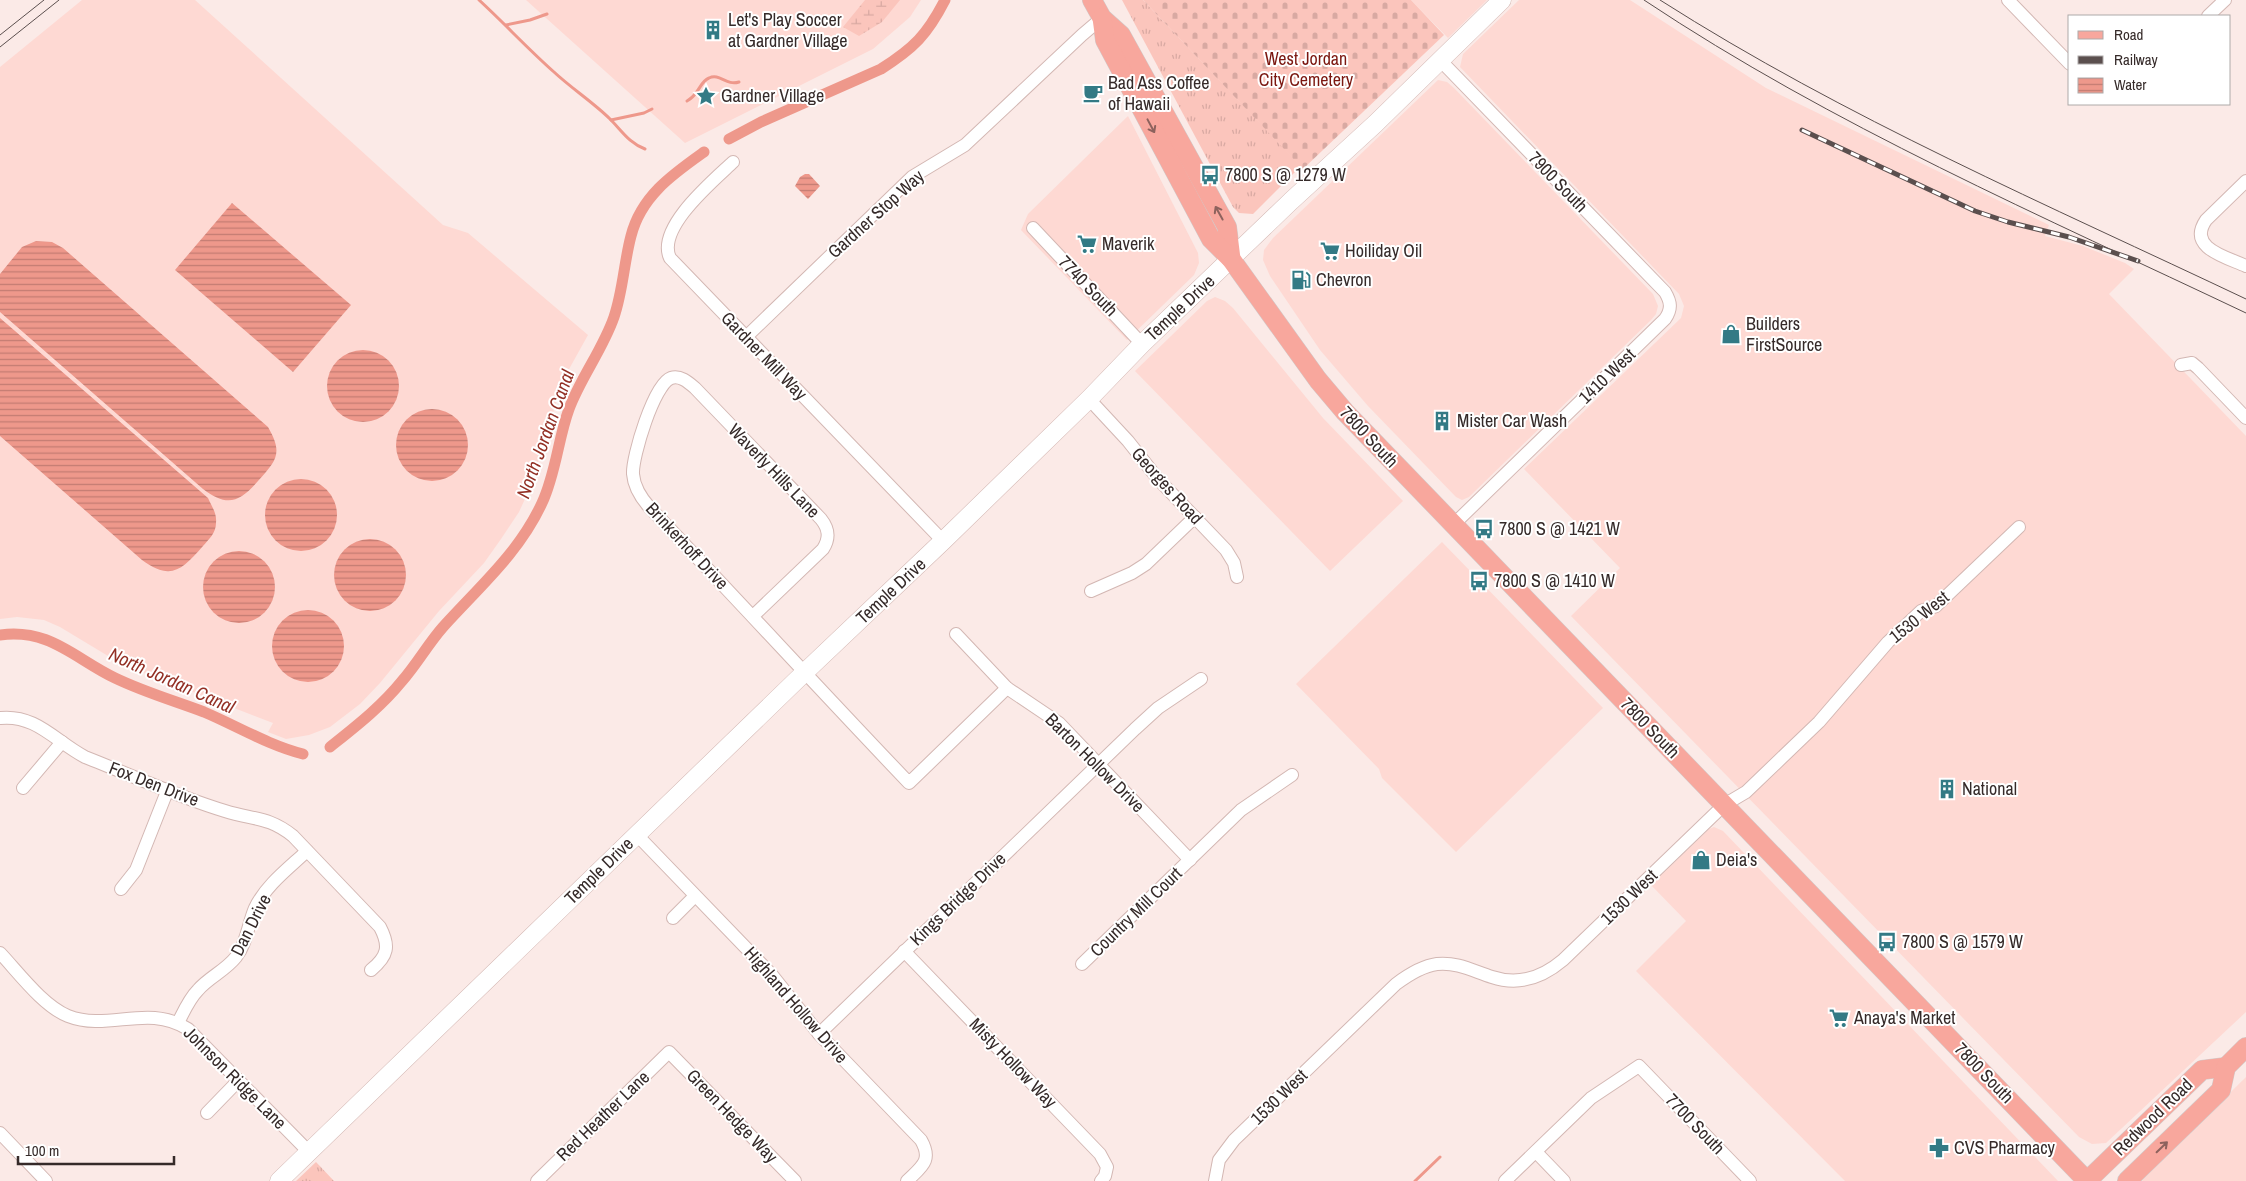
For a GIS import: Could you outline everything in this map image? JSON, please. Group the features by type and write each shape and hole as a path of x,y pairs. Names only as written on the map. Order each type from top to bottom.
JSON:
{"main road":[{"name":"7800 South","path":"1092,0 1102,18 1122,35 1227,227 1231,260 1318,380 1351,418 1453,526 1575,649 2087,1181"},
{"path":"2226,1067 2246,1047"},
{"name":"Redwood Road","path":"2087,1181 2202,1070 2226,1067 2221,1090 2127,1181"}],"street":[{"name":"Temple Drive","path":"279,1181 804,672 943,541 1089,399 1142,344 1502,0"},
{"path":"2008,0 2068,62"},
{"path":"2209,15 2225,0"},
{"name":"Gardner Stop Way","path":"746,337 912,177 965,145 1102,18"},
{"name":"7900 South","path":"1440,60 1665,292 1670,300 1671,307"},
{"name":"Gardner Mill Way","path":"733,162 692,202 668,237 667,247 674,263 943,541"},
{"path":"2246,181 2206,220 2201,228 2200,235 2204,244 2210,249 2246,266"},
{"name":"7740 South","path":"1033,228 1142,344"},
{"name":"1410 West","path":"1453,526 1665,319 1671,307"},
{"path":"2181,365 2192,363 2246,418"},
{"name":"Waverly Hills Lane","path":"676,378 683,379 695,388 827,528 828,536 822,549 753,616"},
{"name":"Brinkerhoff Drive","path":"676,378 666,381 658,392 636,448 634,464 635,482 640,495 650,508 804,672"},
{"name":"Georges Road","path":"1089,399 1128,441 1158,479 1231,556 1237,576"},
{"path":"1091,591 1132,573 1146,564 1195,517"},
{"name":"1530 West","path":"1215,1179 1219,1160 1234,1140 1396,984 1413,972 1435,964 1454,964 1494,978 1514,981 1533,978 1551,970 1724,805 1746,792 1765,775 1819,722 1888,642 1922,611 1936,606 2019,527"},
{"name":"Barton Hollow Drive","path":"956,634 1007,688 1059,723 1190,860"},
{"path":"804,672 909,782 1007,688"},
{"name":"Kings Bridge Drive","path":"819,1034 1097,764 1158,708 1201,679"},
{"name":"Fox Den Drive","path":"0,718 29,721 51,733 85,757 226,811 270,821 293,836 380,927 386,939 386,951 380,962 371,970"},
{"path":"23,788 62,742"},
{"name":"Country Mill Court","path":"1082,964 1241,810 1292,775"},
{"path":"122,889 136,870 168,789"},
{"name":"Highland Hollow Drive","path":"637,835 772,975 819,1034 921,1140 927,1155 925,1161 907,1181"},
{"name":"Dan Drive","path":"178,1023 198,989 228,966 236,956 243,945 256,907 262,896 307,851"},
{"path":"673,918 695,896"},
{"name":"Misty Hollow Way","path":"904,951 1100,1154 1107,1167 1101,1181"},
{"name":"Johnson Ridge Lane","path":"2,958 49,1004 66,1015 96,1022 151,1016 178,1023 200,1039 309,1152"},
{"name":"Red Heather Lane","path":"537,1181 669,1052"},
{"name":"Green Hedge Way","path":"669,1052 795,1181"},
{"name":"7700 South","path":"1536,1152 1592,1098 1640,1066 1750,1181"},
{"path":"207,1113 239,1080"},
{"path":"0,1133 46,1181"},
{"path":"1505,1181 1536,1152 1564,1181"}],"shaded area":[{"path":"82,0 195,0 443,225 468,233 588,335 563,380 530,488 519,512 501,539 484,563 439,611 380,683 360,704 330,727 309,735 286,739 268,732 273,723 123,665 60,627 44,620 17,617 0,619 0,67"},
{"name":"Gardner Village","path":"526,0 921,0 910,17 873,49 685,143"},
{"path":"1411,0 1487,0 1448,38"},
{"path":"1519,0 1630,0 1766,88 2049,225 2045,236 2083,246 2125,263 2134,269 2109,294 2246,436 2246,1012 2106,1143 2092,1144 2079,1137 1571,616 1620,568 1524,469 1681,318 1684,306 1679,294 1460,67 1463,54"},
{"path":"1438,80 1447,82 1454,88 1653,294 1658,306 1656,314 1651,320 1469,497 1462,500 1456,497 1368,406 1320,350 1270,276 1263,260 1264,250 1273,238"},
{"path":"1128,116 1198,253 1199,263 1194,275 1127,340 1021,230 1028,214"},
{"path":"1215,297 1225,301 1233,308 1323,418 1403,501 1330,571 1135,371 1207,301"},
{"path":"1442,542 1603,708 1456,852 1382,778 1379,769 1296,684"},
{"path":"1714,827 1723,831 2058,1181 1845,1181 1636,971 1686,921 1651,885 1709,829"},
{"path":"2246,1077 2246,1181 2142,1181 2144,1178"}],"green space":[{"path":"865,0 900,0 882,22 859,36 843,27"},
{"path":"1122,0 1143,0 1301,166 1253,214 1239,213 1233,207"},
{"name":"West Jordan City Cemetery","path":"1143,0 1411,0 1444,35 1303,169"},
{"path":"316,1162 334,1181 296,1181"}],"water":[{"path":"809,174 820,186 808,199 795,186 800,177"},
{"path":"232,203 351,305 293,372 175,270"},
{"path":"36,241 52,242 63,248 268,427 275,443 276,456 270,467 245,494 232,500 211,495 0,312 0,274 22,247"},
{"path":"0,318 208,498 216,516 215,530 212,536 182,567 169,571 161,570 142,560 0,436"},
{"path":"370,350 389,360 397,372 399,386 397,400 389,412 377,420 356,422 337,412 329,400 327,379 337,360 349,352"},
{"path":"439,409 458,419 466,431 468,445 466,459 458,471 446,479 425,481 406,471 398,459 396,438 406,419 418,411"},
{"path":"308,479 327,489 335,501 337,515 335,529 327,541 315,549 294,551 275,541 267,529 265,508 275,489 287,481"},
{"path":"377,539 396,549 404,561 406,575 404,589 396,601 384,609 363,611 344,601 336,589 334,568 344,549 356,541"},
{"path":"246,551 265,561 273,573 275,587 273,601 265,613 253,621 232,623 213,613 205,601 203,580 213,561 225,553"},
{"path":"315,610 334,620 342,632 344,646 342,660 334,672 322,680 301,682 282,672 274,660 272,639 282,620 294,612"}],"waterway":[{"path":"479,0 561,78 604,113 630,140 645,149"},
{"name":"North Jordan Canal","path":"729,139 761,122 881,69 919,40 932,23 945,0"},
{"path":"506,25 547,14"},
{"path":"687,101 695,95 703,82 709,78 716,77 734,83 739,82"},
{"path":"611,120 644,113 652,109"},
{"name":"North Jordan Canal","path":"330,747 368,716 394,690 443,627 510,554 533,521 551,480 569,409 614,317 631,236 642,209 660,187 704,152"},
{"name":"North Jordan Canal","path":"0,635 18,634 48,641 126,683 204,712 265,740 303,754"},
{"path":"1415,1181 1440,1157"}],"tram line":[{"path":"0,35 44,0"},
{"path":"0,47 59,0"},
{"path":"1644,0 1716,46 1864,129 2016,205 2246,313"},
{"path":"1660,0 1730,43 1875,122 2022,194 2246,299"}],"railway":[{"path":"1802,130 1975,211 2008,222 2069,237 2138,261"}],"place":[{"name":"Let's Play Soccer at Gardner Village","path":"713,30"},
{"name":"Bad Ass Coffee of Hawaii","path":"1093,93"},
{"name":"Gardner Village","path":"706,96"},
{"name":"7800 S @ 1279 W","path":"1210,175"},
{"name":"Maverik","path":"1087,244"},
{"name":"Hoiliday Oil","path":"1330,251"},
{"name":"Chevron","path":"1301,280"},
{"name":"Builders FirstSource","path":"1731,334"},
{"name":"Mister Car Wash","path":"1442,421"},
{"name":"7800 S @ 1421 W","path":"1484,529"},
{"name":"7800 S @ 1410 W","path":"1479,581"},
{"name":"National","path":"1947,789"},
{"name":"Deia's","path":"1701,860"},
{"name":"7800 S @ 1579 W","path":"1887,942"},
{"name":"Anaya's Market","path":"1839,1018"},
{"name":"CVS Pharmacy","path":"1939,1148"}]}
